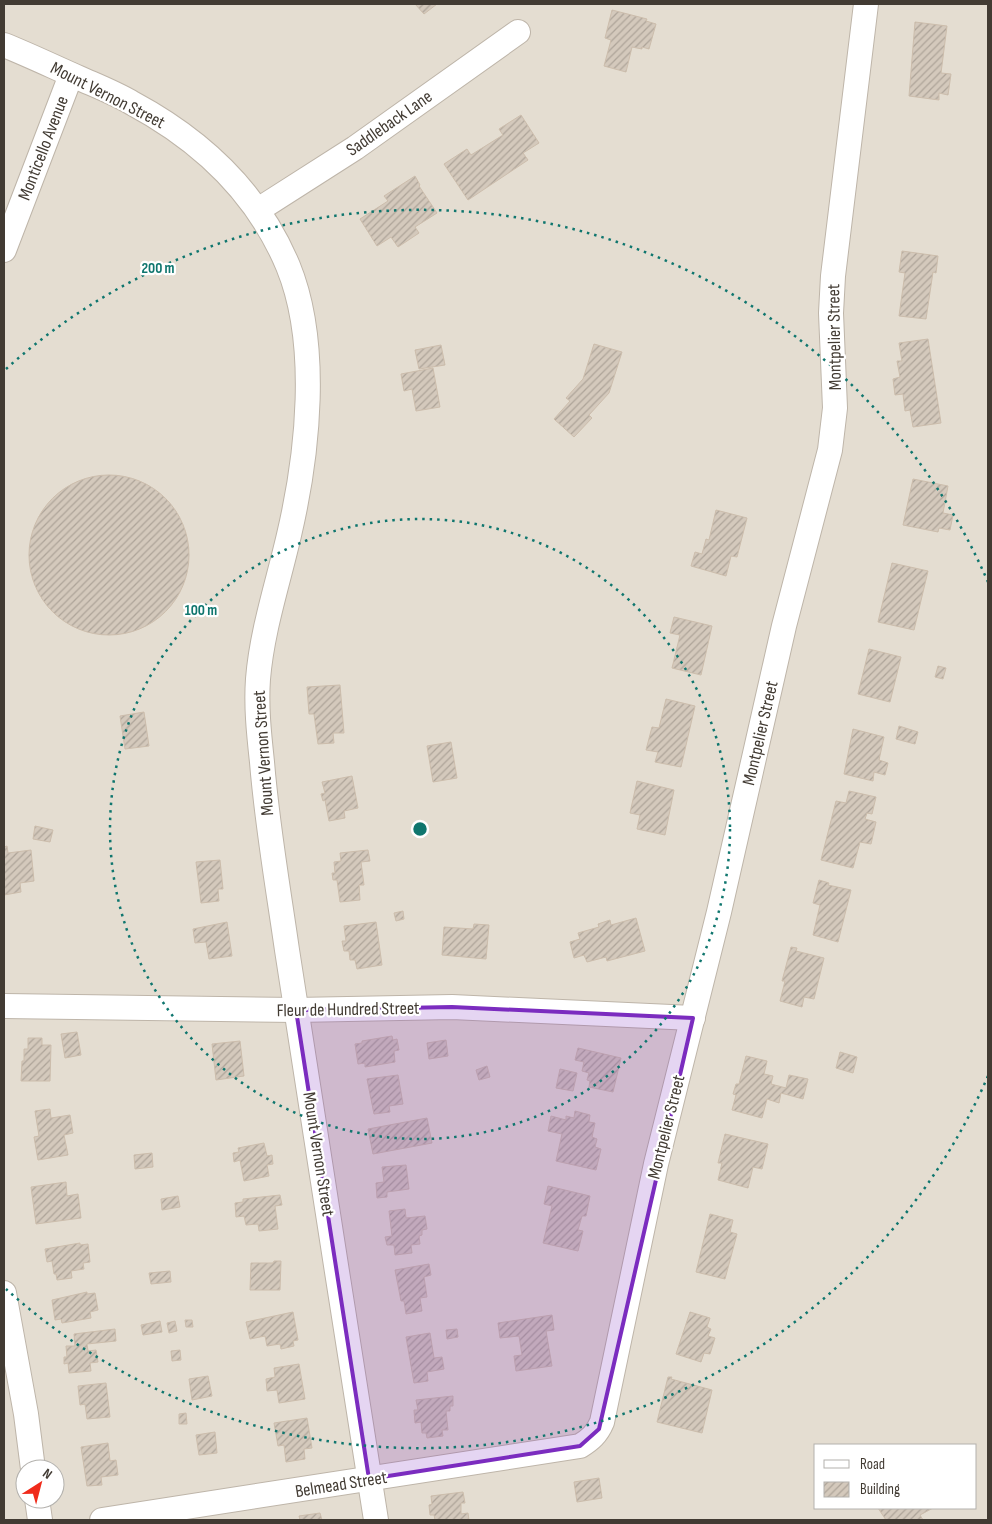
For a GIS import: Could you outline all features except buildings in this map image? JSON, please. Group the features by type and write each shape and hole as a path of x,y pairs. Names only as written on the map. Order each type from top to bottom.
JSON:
{"street":[{"name":"Montpelier Street","path":"580,1446 591,1440 602,1422 656,1164 719,912 784,626 830,450 835,408 831,313 833,276 866,4"},
{"name":"Saddleback Lane","path":"258,210 355,148 518,32"},
{"name":"Mount Vernon Street","path":"4,45 130,102 170,125 207,153 234,178 258,210 281,250 290,272 300,310 307,362 307,406 300,477 290,532 264,630 258,676 257,704 266,808 376,1520"},
{"name":"Monticello Avenue","path":"4,250 71,74"},
{"name":"Fleur de Hundred Street","path":"4,1006 296,1010 452,1008 693,1018"},
{"path":"4,1293 26,1414 32,1459"},
{"name":"Belmead Street","path":"102,1520 580,1446"}],"highlighted area":[{"path":"452,1007 693,1018 599,1429 580,1446 369,1479 296,1010"}],"shaded area":[{"path":"4,4 988,4 988,1520 4,1520"}]}
